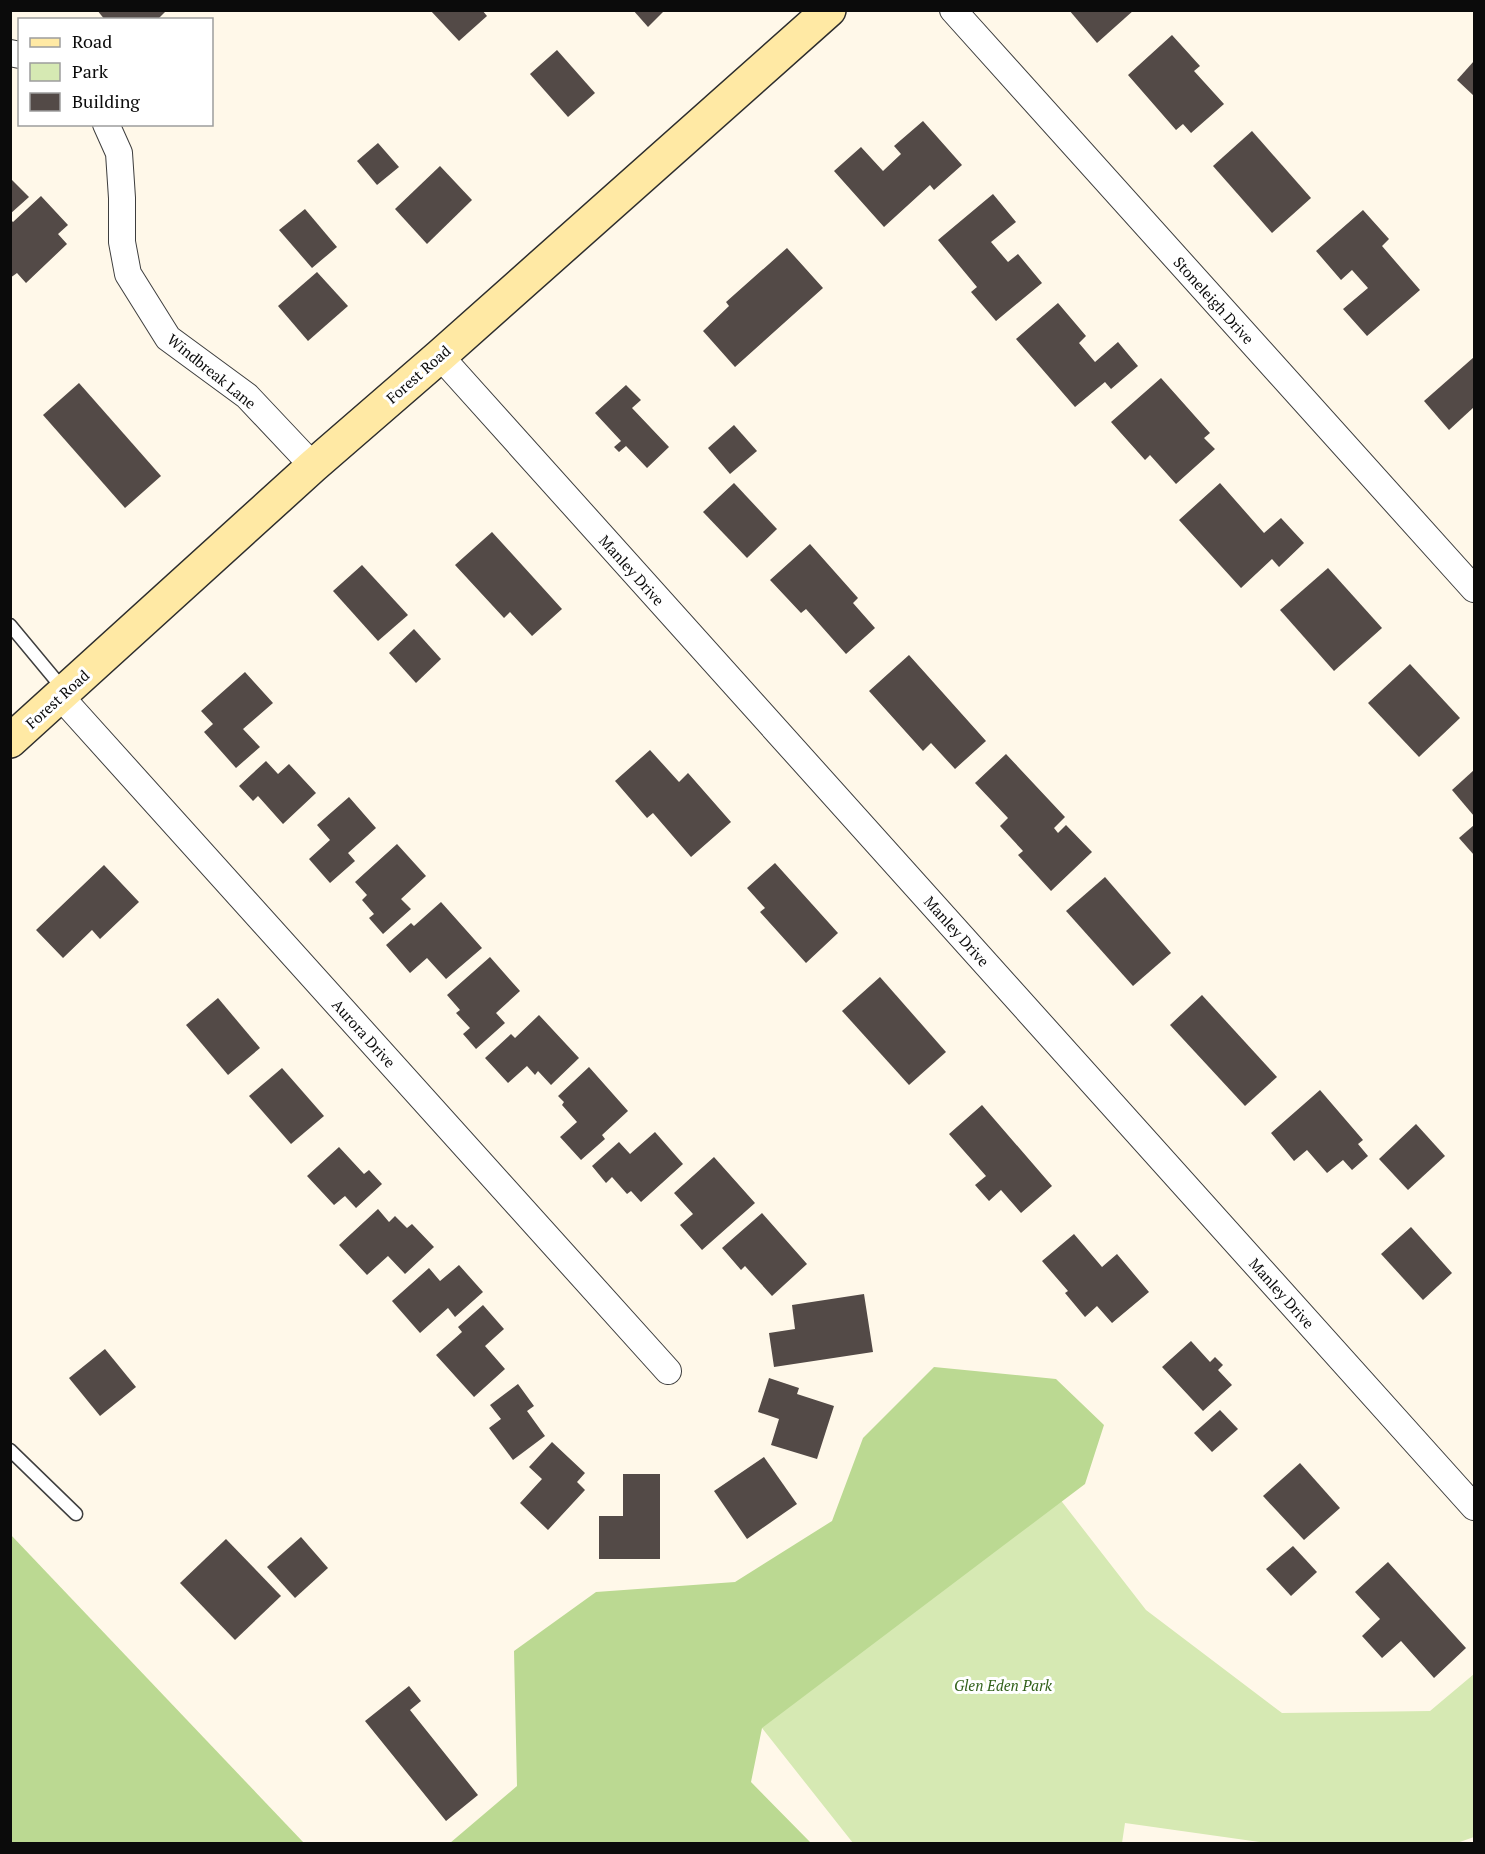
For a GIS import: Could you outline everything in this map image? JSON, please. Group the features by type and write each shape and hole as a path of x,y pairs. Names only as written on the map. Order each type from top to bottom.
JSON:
{"street":[{"name":"Forest Road","path":"10,741 313,466 830,10"},
{"name":"Stoneleigh Drive","path":"952,10 1474,588"},
{"name":"Windbreak Lane","path":"107,126 119,153 122,242 128,274 168,338 247,396 313,466"},
{"name":"Manley Drive","path":"440,356 1474,1507"},
{"name":"Aurora Drive","path":"63,693 668,1371"}],"lane":[{"path":"10,625 63,693"},
{"path":"10,1450 75,1514"}],"green space":[{"path":"934,1367 1056,1379 1104,1425 1085,1484 762,1728 751,1782 811,1843 450,1843 517,1786 514,1651 596,1592 735,1582 832,1521 863,1438"},
{"name":"Glen Eden Park","path":"1028,1458 1146,1610 1282,1713 1430,1711 1474,1674 1474,1837 1454,1844 1274,1844 1125,1823 1122,1843 853,1843 739,1699"},
{"path":"11,1535 304,1843 11,1843"}],"building":[{"path":"97,10 167,10 159,18 103,18"},
{"path":"430,10 482,10 487,16 459,41"},
{"path":"633,10 665,10 648,27"},
{"path":"1069,10 1134,10 1097,43"},
{"path":"1172,35 1200,66 1194,71 1224,104 1191,133 1183,124 1176,130 1128,75"},
{"path":"557,50 595,93 568,117 530,74"},
{"path":"1474,61 1474,96 1457,80"},
{"path":"923,121 962,165 934,190 930,185 884,227 834,171 861,147 883,171 901,154 894,146"},
{"path":"1252,131 1311,198 1272,233 1213,166"},
{"path":"378,143 399,167 377,185 357,161"},
{"path":"440,166 472,200 427,244 395,209"},
{"path":"10,178 29,197 10,214"},
{"path":"993,194 1016,222 991,242 1008,262 1018,254 1042,283 996,321 971,292 977,287 938,240"},
{"path":"41,196 68,225 58,234 67,244 26,283 17,273 10,278 10,219 13,222"},
{"path":"305,209 337,247 312,268 279,230"},
{"path":"1363,210 1389,239 1382,246 1420,290 1367,336 1343,309 1368,288 1352,270 1341,280 1316,251"},
{"path":"787,248 823,288 735,367 703,331 729,306 726,302"},
{"path":"317,272 348,306 308,341 278,306"},
{"path":"1058,303 1086,336 1079,343 1095,362 1118,342 1138,366 1111,389 1105,382 1075,407 1016,339"},
{"path":"1474,357 1474,407 1449,430 1424,401"},
{"path":"1161,378 1210,433 1204,438 1215,449 1176,484 1150,455 1145,460 1111,422"},
{"path":"79,383 161,476 125,508 43,415"},
{"path":"626,385 641,400 632,408 669,447 647,468 626,446 619,452 614,447 621,441 595,413"},
{"path":"734,425 757,451 730,474 708,448"},
{"path":"734,483 777,529 747,558 703,512"},
{"path":"1220,483 1264,533 1281,518 1304,543 1279,567 1272,559 1241,588 1179,520"},
{"path":"492,532 562,609 532,636 510,612 504,618 455,565"},
{"path":"810,544 858,598 853,603 875,628 846,654 806,609 801,613 770,580"},
{"path":"362,565 408,615 378,641 333,591"},
{"path":"1328,568 1382,628 1334,671 1280,610"},
{"path":"414,629 441,659 416,683 389,653"},
{"path":"909,655 986,741 955,769 931,743 923,751 869,691"},
{"path":"1410,664 1460,718 1419,757 1368,703"},
{"path":"245,672 273,703 243,729 260,747 236,768 204,732 213,724 201,711"},
{"path":"650,750 679,782 688,773 731,822 691,857 653,813 647,818 615,781"},
{"path":"1006,754 1065,817 1054,828 1058,833 1066,825 1092,852 1051,891 1018,855 1023,851 1000,826 1008,818 975,783"},
{"path":"266,761 278,774 289,764 316,793 283,824 258,796 253,801 239,786"},
{"path":"1474,770 1474,816 1452,790"},
{"path":"349,797 376,828 348,853 355,861 330,883 309,859 330,840 317,825"},
{"path":"1474,825 1474,855 1459,838"},
{"path":"397,844 426,876 401,899 411,909 383,934 369,918 374,914 362,900 367,895 355,882"},
{"path":"775,863 838,933 806,963 760,912 765,908 747,888"},
{"path":"104,865 139,902 100,939 92,930 63,958 36,930"},
{"path":"1105,877 1171,953 1133,986 1066,911"},
{"path":"441,902 482,948 446,979 427,958 410,973 386,945 411,923 414,926"},
{"path":"490,957 520,991 496,1013 505,1023 476,1049 463,1034 470,1028 456,1013 460,1010 447,995"},
{"path":"880,977 946,1052 909,1085 842,1011"},
{"path":"1202,995 1277,1077 1245,1106 1170,1025"},
{"path":"218,998 260,1048 228,1075 186,1025"},
{"path":"539,1015 579,1058 551,1085 538,1071 535,1075 527,1066 508,1083 485,1058 511,1034 515,1038"},
{"path":"589,1067 628,1111 602,1135 605,1139 581,1160 560,1137 577,1122 562,1105 564,1102 558,1096"},
{"path":"282,1068 324,1116 291,1144 249,1096"},
{"path":"1320,1090 1363,1140 1358,1144 1368,1156 1352,1170 1343,1160 1327,1173 1307,1150 1294,1161 1271,1133"},
{"path":"982,1105 1052,1186 1021,1213 1001,1190 989,1201 975,1185 986,1176 949,1134"},
{"path":"1416,1124 1445,1156 1408,1190 1379,1159"},
{"path":"655,1132 683,1164 641,1202 631,1191 627,1194 612,1177 606,1183 592,1166 619,1142 630,1154"},
{"path":"339,1147 364,1174 369,1170 382,1184 356,1208 345,1196 334,1205 307,1176"},
{"path":"714,1157 755,1203 702,1250 680,1225 693,1214 674,1193"},
{"path":"378,1209 389,1222 395,1216 407,1228 412,1224 434,1247 405,1274 388,1256 367,1275 339,1245"},
{"path":"762,1213 807,1264 772,1296 745,1266 741,1270 722,1248"},
{"path":"1411,1227 1452,1273 1423,1300 1381,1254"},
{"path":"1074,1234 1102,1267 1117,1254 1149,1292 1112,1323 1097,1306 1085,1317 1065,1293 1068,1291 1042,1261"},
{"path":"459,1265 483,1292 455,1317 448,1308 420,1333 392,1301 429,1268 440,1281"},
{"path":"864,1294 873,1352 774,1367 769,1333 795,1329 792,1305"},
{"path":"483,1305 504,1329 485,1346 505,1369 474,1397 436,1355 462,1332 458,1327"},
{"path":"1191,1341 1210,1362 1215,1357 1223,1365 1218,1370 1232,1385 1203,1411 1162,1367"},
{"path":"105,1349 136,1387 100,1416 69,1378"},
{"path":"769,1378 799,1388 797,1394 834,1406 817,1459 771,1445 779,1419 758,1412"},
{"path":"518,1384 534,1406 527,1411 545,1436 513,1460 489,1428 501,1419 490,1405"},
{"path":"1220,1410 1238,1429 1212,1452 1194,1433"},
{"path":"552,1442 585,1473 577,1482 585,1490 548,1530 520,1503 542,1479 529,1467"},
{"path":"764,1457 797,1504 747,1539 714,1491"},
{"path":"1300,1463 1340,1508 1304,1540 1263,1496"},
{"path":"623,1474 660,1474 660,1559 599,1559 599,1516 623,1516"},
{"path":"301,1537 328,1568 295,1598 267,1567"},
{"path":"226,1539 281,1596 235,1640 180,1583"},
{"path":"1293,1546 1317,1572 1291,1596 1266,1569"},
{"path":"1388,1562 1466,1648 1434,1678 1401,1641 1382,1658 1362,1636 1380,1619 1355,1592"},
{"path":"409,1686 421,1701 410,1710 478,1795 446,1821 365,1721"}]}
